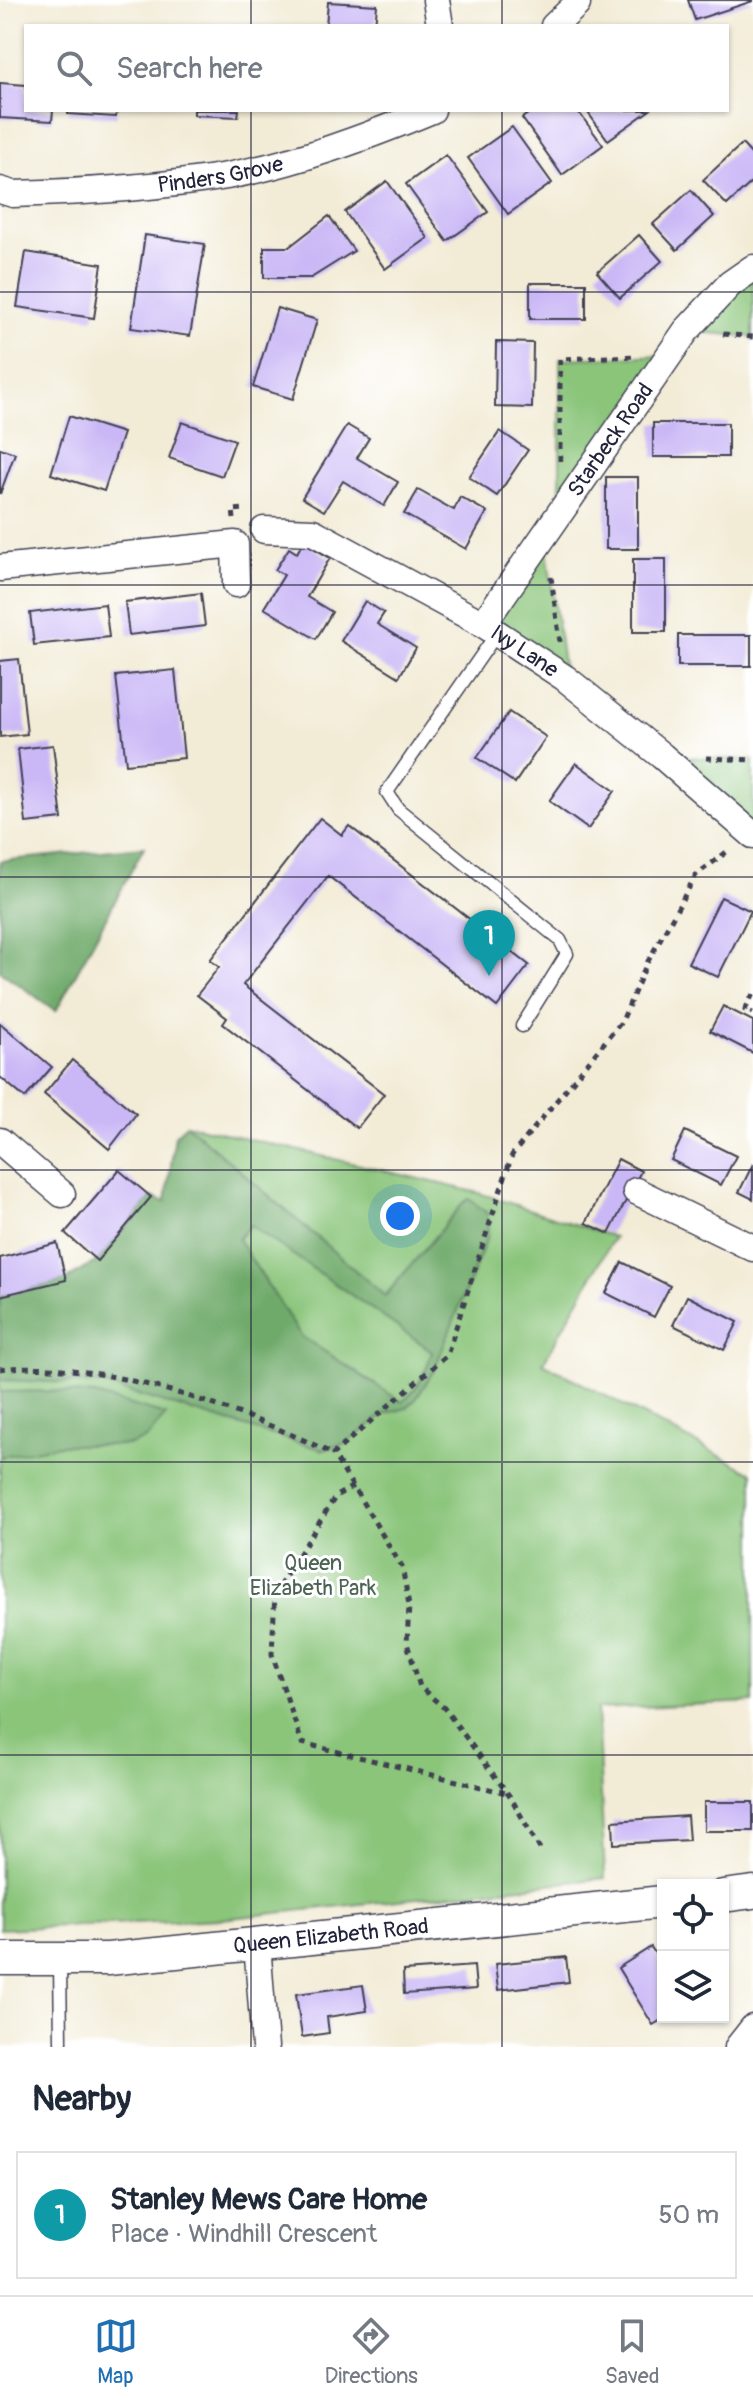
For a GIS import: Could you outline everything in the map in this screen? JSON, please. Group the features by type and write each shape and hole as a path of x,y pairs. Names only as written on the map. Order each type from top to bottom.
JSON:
{"street":[{"path":"436,0 440,24"},
{"path":"556,24 577,4"},
{"name":"Pinders Grove","path":"0,190 13,194 120,190 230,175 362,139 427,112"},
{"name":"Starbeck Road","path":"490,628 545,536 668,355 730,284 753,268"},
{"name":"Ivy Lane","path":"264,530 313,532 490,628 565,678 753,834"},
{"path":"0,568 235,544 236,584"},
{"path":"4,1153 62,1194"},
{"path":"636,1191 753,1248"},
{"path":"729,1895 753,1892"},
{"name":"Queen Elizabeth Road","path":"0,1959 108,1959 657,1903"},
{"path":"257,1944 265,2047"},
{"path":"738,2047 753,2028"}],"lane":[{"path":"490,628 387,792 398,809 560,940 567,954 522,1026"},
{"path":"60,1959 61,2042"}],"path":[{"path":"560,514 560,359 668,355"},
{"path":"545,536 565,678"},
{"path":"333,1454 447,1355 512,1155 622,1021 647,963 696,875 753,834"},
{"path":"753,994 745,1010 753,1013"},
{"path":"0,1369 43,1368 117,1378 286,1431 333,1454 402,1567 409,1605 407,1643 420,1687 444,1708 507,1793 540,1849"},
{"path":"353,1486 336,1496 275,1593 272,1654 302,1743 507,1793"}],"green space":[{"path":"753,268 753,337 686,331"},
{"path":"668,355 560,514 560,359"},
{"path":"545,536 565,678 483,624"},
{"path":"662,756 753,760 753,832"},
{"path":"144,847 56,1011 0,971 0,861"},
{"name":"Queen Elizabeth Park","path":"186,1124 479,1193 614,1237 543,1363 753,1473 753,1702 597,1709 605,1878 221,1919 0,1929 0,1296 66,1280 97,1261 151,1197 166,1202 175,1136"},
{"path":"186,1124 385,1296 464,1202 469,1199 487,1213 488,1235 434,1370 416,1399 406,1408 385,1414 347,1443 323,1450 101,1384 0,1380 0,1296 66,1280 97,1261 151,1197 166,1202 175,1136","holes":["250,1225 432,1351 421,1379 402,1402 301,1336 238,1239"]},
{"path":"51,1391 95,1395 166,1415 147,1438 130,1445 59,1445 0,1457 0,1392"}],"building":[{"path":"688,0 753,0 753,1 695,20"},
{"path":"328,2 377,5 375,24 326,24"},
{"path":"0,83 24,85 24,112 53,112 52,121 0,118"},
{"path":"68,112 117,112 116,117"},
{"path":"194,112 239,112 238,117 194,115"},
{"path":"531,112 578,112 603,145 562,175 522,118"},
{"path":"587,112 647,112 608,140"},
{"path":"512,127 552,183 508,214 468,158"},
{"path":"742,144 753,156 753,181 727,205 703,180"},
{"path":"446,155 488,212 447,241 406,184"},
{"path":"387,181 428,238 385,269 345,212"},
{"path":"691,190 714,216 677,250 653,224"},
{"path":"329,216 354,251 311,278 264,278 264,247 289,247"},
{"path":"145,235 205,244 190,336 131,328"},
{"path":"639,235 662,261 620,298 597,272"},
{"path":"26,252 102,264 94,318 17,307"},
{"path":"530,283 586,283 586,319 530,319"},
{"path":"277,308 317,320 293,399 253,387"},
{"path":"496,342 533,343 532,408 495,407"},
{"path":"69,416 123,433 104,491 51,474"},
{"path":"182,422 235,440 222,476 169,458"},
{"path":"653,423 728,423 728,457 653,457"},
{"path":"347,425 369,438 357,458 398,482 384,506 343,481 324,511 302,498"},
{"path":"500,431 528,450 497,496 469,477"},
{"path":"0,448 15,453 0,494"},
{"path":"606,477 638,477 638,549 606,549"},
{"path":"418,490 454,510 460,497 487,512 466,549 404,514"},
{"path":"303,542 330,558 307,597 332,612 316,639 264,608 284,575 275,570 289,548 297,553"},
{"path":"633,559 666,559 666,632 633,632"},
{"path":"201,593 205,626 129,635 125,602"},
{"path":"365,601 384,613 377,624 416,648 399,677 341,641"},
{"path":"105,604 109,637 34,645 30,613"},
{"path":"678,635 751,635 751,666 678,666"},
{"path":"19,659 27,734 0,737 0,661"},
{"path":"175,670 184,758 126,764 116,676"},
{"path":"509,712 546,737 515,783 477,758"},
{"path":"53,745 62,819 26,823 18,749"},
{"path":"576,763 615,791 588,829 549,801"},
{"path":"320,818 342,835 349,826 529,965 497,1007 328,876 243,985 384,1094 357,1128 223,1024 227,1018 197,995 219,967 210,960"},
{"path":"721,897 751,911 718,977 688,963"},
{"path":"723,1006 753,1021 753,1053 710,1031"},
{"path":"0,1023 52,1067 25,1098 0,1077"},
{"path":"72,1060 136,1114 109,1149 44,1094"},
{"path":"685,1131 736,1156 721,1185 671,1160"},
{"path":"618,1159 641,1171 609,1234 586,1223"},
{"path":"753,1164 753,1199 739,1192"},
{"path":"119,1170 151,1197 97,1261 65,1233"},
{"path":"57,1243 66,1280 0,1296 0,1258"},
{"path":"622,1262 670,1286 654,1317 606,1293"},
{"path":"687,1296 738,1322 724,1350 673,1325"},
{"path":"704,1802 753,1802 753,1831 704,1831"},
{"path":"687,1816 689,1840 614,1844 613,1821"},
{"path":"651,1947 657,1956 657,2023 653,2025 618,1968"},
{"path":"566,1957 569,1982 498,1990 495,1964"},
{"path":"474,1966 476,1989 404,1994 403,1971"},
{"path":"363,1985 367,2011 327,2017 329,2033 302,2037 296,1994"}],"place":[{"name":"Stanley Mews Care Home","path":"489,976"}]}
